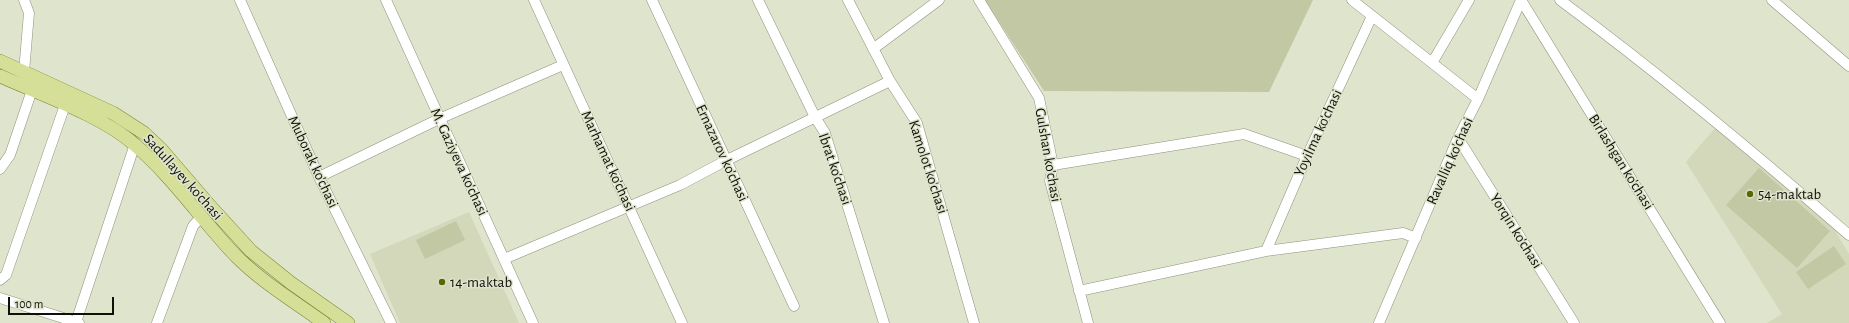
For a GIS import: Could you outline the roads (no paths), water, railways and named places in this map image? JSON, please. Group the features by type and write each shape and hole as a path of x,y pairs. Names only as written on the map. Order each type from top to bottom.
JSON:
{"main road":[{"name":"Sadullayev ko'chasi","path":"0,61 113,113 144,133 161,149 251,251 281,275 348,323"},
{"path":"0,76 65,105 109,128 135,144 162,171 238,258 283,294 324,323"}],"street":[{"path":"24,0 29,13 24,72"},
{"name":"Muborak ko'chasi","path":"240,0 319,177 391,323"},
{"name":"M. Gaziyeva ko'chasi","path":"386,0 533,323"},
{"name":"Marhamat ko'chasi","path":"534,0 682,323"},
{"name":"Ernazarov ko'chasi","path":"652,0 794,306"},
{"name":"Ibrat ko'chasi","path":"758,0 815,117 825,133 884,323"},
{"name":"Kamolot ko'chasi","path":"848,0 890,81 917,122 974,323"},
{"path":"873,49 939,0"},
{"name":"Gulshan ko'chasi","path":"979,0 1039,98 1053,165 1050,181 1088,323"},
{"path":"1352,0 1478,99"},
{"path":"1432,63 1469,0"},
{"name":"Ravalliq ko'chasi","path":"1379,323 1458,138 1478,99 1521,0"},
{"name":"Birlashgan ko'chasi","path":"1521,0 1720,323"},
{"path":"1560,0 1636,56 1769,165 1849,235"},
{"path":"1772,0 1849,66"},
{"name":"Yoyilma ko'chasi","path":"1266,251 1307,156 1372,16"},
{"path":"319,177 439,119 563,65"},
{"path":"504,259 680,185 890,81"},
{"path":"0,169 10,155 32,90"},
{"path":"0,280 6,275 65,105"},
{"path":"1053,165 1244,134 1307,156"},
{"name":"Yorqin ko'chasi","path":"1458,138 1574,323"},
{"path":"0,298 56,320 77,322 135,144"},
{"path":"157,323 193,226 201,217"},
{"path":"1079,291 1266,251 1403,234 1416,238"}],"place":[{"name":"54-maktab","path":"1750,194"},
{"name":"14-maktab","path":"442,282"}]}
